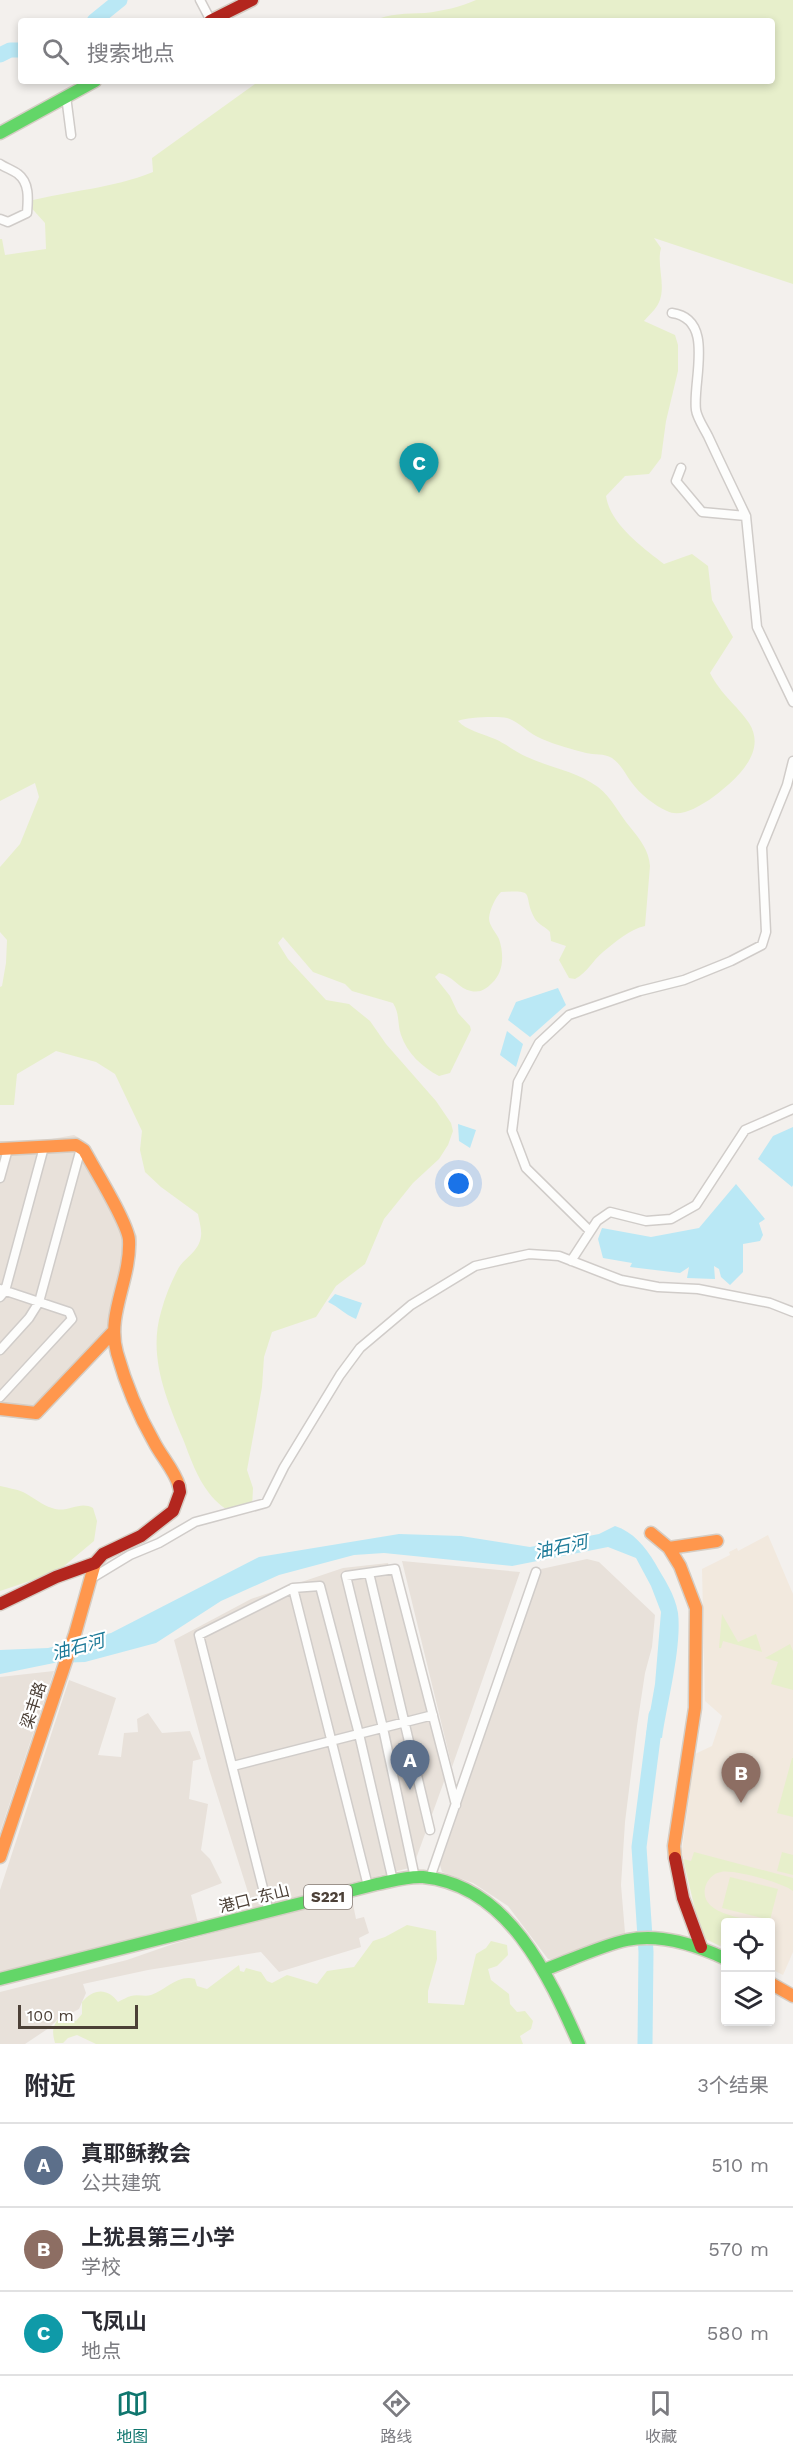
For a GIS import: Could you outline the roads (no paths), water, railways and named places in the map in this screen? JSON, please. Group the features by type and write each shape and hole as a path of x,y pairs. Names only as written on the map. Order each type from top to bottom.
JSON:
{"street":[{"path":"200,0 209,18"},
{"path":"217,18 252,0"},
{"path":"0,133 89,84"},
{"path":"66,96 71,135"},
{"path":"0,164 18,173 26,183 28,198 27,213 9,222 0,219"},
{"path":"672,314 684,315 691,321 696,332 699,369 696,411 746,516 757,627 793,702"},
{"path":"681,468 676,481 702,512 746,516"},
{"path":"783,683 793,678"},
{"path":"590,1231 526,1168 512,1131 519,1082 539,1043 569,1015 640,991 684,980 731,961 762,945 766,932 762,848 787,785 793,761"},
{"path":"571,1261 597,1221 610,1212 646,1221 671,1219 696,1205 745,1130 793,1108"},
{"path":"0,1178 4,1149 67,1144 81,1148 123,1223 129,1239 126,1272 112,1332 116,1352 131,1399 178,1482 180,1492 173,1511 141,1536 103,1554 95,1563 56,1577 0,1604"},
{"path":"0,1397 72,1319 69,1312 2,1292 44,1147"},
{"path":"0,1350 29,1318 39,1302 81,1148"},
{"path":"92,1578 130,1555 159,1543 195,1522 266,1503 340,1375 360,1348 411,1305 475,1266 529,1254 559,1256 621,1280 658,1287 698,1289 770,1303 793,1312"},
{"path":"0,1409 36,1413 112,1332"},
{"path":"651,1533 669,1548 680,1566 696,1608 695,1708 674,1846 687,1909 700,1947"},
{"path":"669,1548 717,1541"},
{"name":"梁丰路","path":"0,1857 75,1634 95,1563"},
{"path":"415,1878 383,1728 346,1576 395,1569 456,1805"},
{"path":"430,1878 536,1572"},
{"path":"369,1573 430,1830"},
{"path":"269,1912 200,1635 293,1588 320,1586 359,1734 393,1881"},
{"path":"293,1588 368,1886"},
{"path":"233,1766 433,1715"},
{"name":"港口-东山","path":"0,1979 368,1886 415,1878 430,1878 470,1893 493,1907 517,1931 544,1970 579,2044"},
{"path":"544,1970 627,1940 654,1938 686,1942 721,1957"},
{"path":"775,1985 793,1996"}],"water":[{"path":"558,988 566,1005 530,1037 508,1020 516,1002"},
{"path":"507,1031 523,1044 516,1067 500,1055"},
{"path":"458,1124 476,1130 470,1148 459,1141"},
{"path":"793,1127 792,1187 758,1159 773,1136"},
{"path":"736,1184 765,1219 759,1223 763,1235 760,1241 743,1244 743,1272 730,1285 721,1277 719,1269 714,1266 715,1279 687,1278 689,1267 680,1273 630,1267 632,1263 603,1258 598,1239 602,1228 651,1237 699,1228"},
{"path":"335,1294 362,1303 356,1319 328,1302"},
{"path":"615,1526 633,1536 647,1551 669,1587 677,1606 678,1642 662,1738 646,1735 655,1684 661,1612 651,1586 636,1558 608,1547 512,1566 384,1553 354,1555 279,1575 221,1601 156,1643 85,1662 54,1663 0,1674 0,1650 48,1648 111,1633 259,1557 399,1534 461,1536 530,1547 599,1534"}],"waterway":[{"path":"98,18 120,0"},
{"path":"0,55 10,50 18,50"},
{"name":"油石河","path":"645,2044 646,1952 639,1847 656,1715"}],"place":[{"name":"飞凤山","path":"419,493"},
{"name":"真耶稣教会","path":"410,1790"},
{"name":"上犹县第三小学","path":"741,1803"}]}
